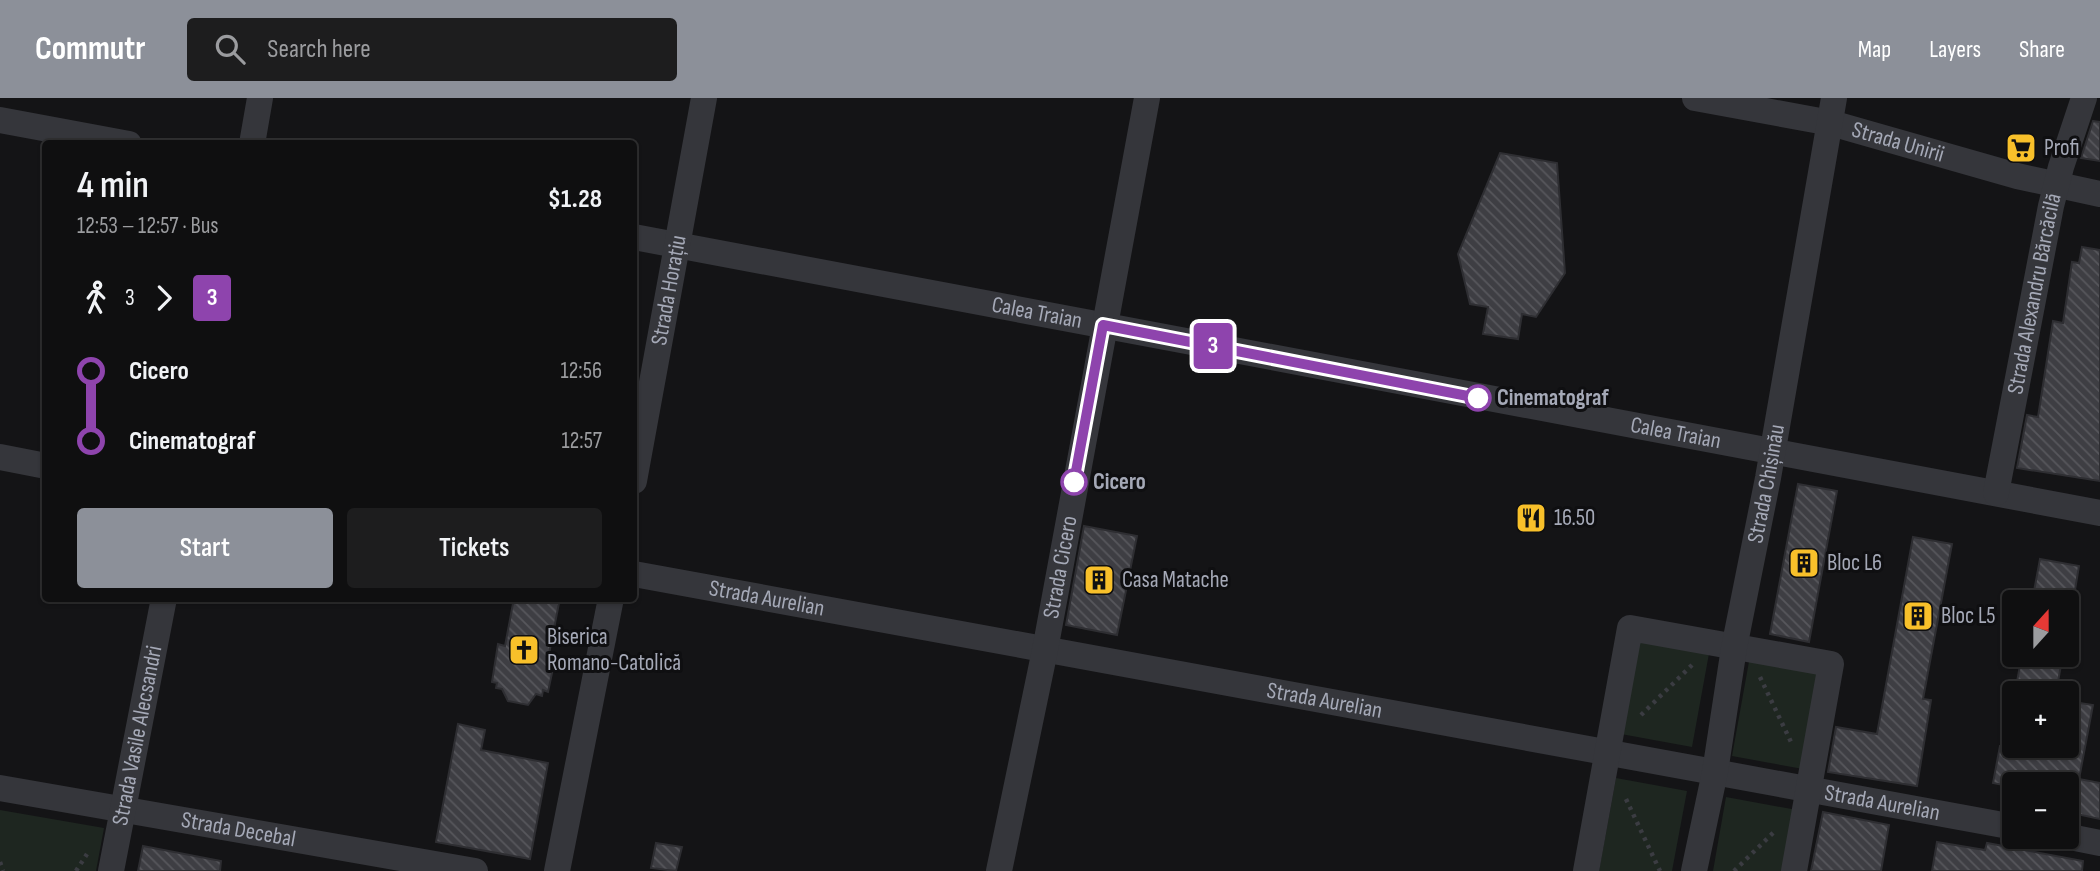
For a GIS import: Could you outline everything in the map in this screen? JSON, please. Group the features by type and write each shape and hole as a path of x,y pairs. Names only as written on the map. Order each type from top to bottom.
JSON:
{"street":[{"path":"253,140 260,98"},
{"name":"Strada Horațiu","path":"637,464 704,98"},
{"name":"Strada Cicero","path":"999,871 1045,650 1147,98"},
{"name":"Strada Unirii","path":"1695,98 1833,111 2056,185 2100,194"},
{"name":"Strada Alexandru Bărcăcilă","path":"1996,494 2056,185 2084,98"},
{"name":"Strada Chișinău","path":"1694,871 1715,772 1731,647 1772,452 1833,111"},
{"path":"0,120 108,140"},
{"name":"Calea Traian","path":"637,238 2100,513"},
{"path":"0,457 42,465"},
{"name":"Strada Aurelian","path":"637,575 1045,650 1606,762 1715,772 2002,825"},
{"name":"Strada Vasile Alecsandri","path":"111,871 163,602"},
{"path":"557,871 610,602"},
{"path":"1586,871 1630,628 1831,664 1794,871"},
{"name":"Strada Decebal","path":"0,788 475,871"},
{"path":"2079,839 2100,843"}],"path":[{"path":"1641,715 1731,647 1750,656 1803,769 1810,790 1797,810 1734,871"},
{"path":"1606,762 1660,871"},
{"path":"0,862 3,871"}],"shaded area":[{"path":"1639,635 1710,648 1692,747 1621,734"},
{"path":"1750,656 1822,669 1803,769 1732,756"},
{"path":"1616,778 1687,791 1672,871 1599,871"},
{"path":"1726,797 1797,810 1786,871 1713,871"},
{"path":"0,810 104,828 96,871 0,871"}],"building":[{"path":"2093,121 2100,122 2100,161 2081,158"},
{"path":"1500,153 1557,163 1565,273 1536,317 1522,314 1518,339 1483,334 1488,307 1470,304 1458,254"},
{"path":"2082,247 2100,250 2100,481 2017,468 2027,415 2038,417 2053,321 2063,323 2072,262 2079,263"},
{"name":"Bloc L6","path":"1798,484 1837,491 1809,642 1770,634"},
{"name":"Casa Matache","path":"1084,526 1137,536 1117,635 1066,625"},
{"path":"1913,537 1952,544 1923,699 1931,700 1917,786 1828,772 1836,727 1877,734"},
{"path":"2040,559 2079,566 2075,590 2034,590"},
{"name":"Biserica Romano-Catolică","path":"513,602 559,602 549,654 556,654 548,692 543,690 542,696 536,694 528,705 508,701 502,689 496,688 497,683 492,682 498,644 505,646"},
{"path":"2020,667 2061,667 2058,681 2017,681"},
{"path":"2079,703 2093,705 2079,779 2079,772 2002,772 2002,785 1993,783 2000,746 2002,758 2079,758"},
{"path":"458,724 485,730 481,750 548,763 530,859 436,842"},
{"path":"2079,779 2100,783 2100,819 2079,815"},
{"path":"1823,812 1889,825 1881,871 1811,871"},
{"path":"1937,842 1985,850 1987,843 2002,846 2002,849 2019,849 2083,861 2082,871 1932,871"},
{"path":"656,843 682,847 676,871 651,868"},
{"path":"143,846 221,861 220,871 138,871"}],"bus line":[{"name":"3","path":"1074,482 1103,325 1478,398"}],"place":[{"name":"Profi","path":"2021,148"},
{"name":"Cinematograf","path":"1478,398"},
{"name":"Cicero","path":"1074,482"},
{"name":"16.50","path":"1531,518"},
{"name":"Bloc L6","path":"1804,563"},
{"name":"Casa Matache","path":"1099,580"},
{"name":"Bloc L5","path":"1918,616"},
{"name":"Biserica Romano-Catolică","path":"524,650"}]}
